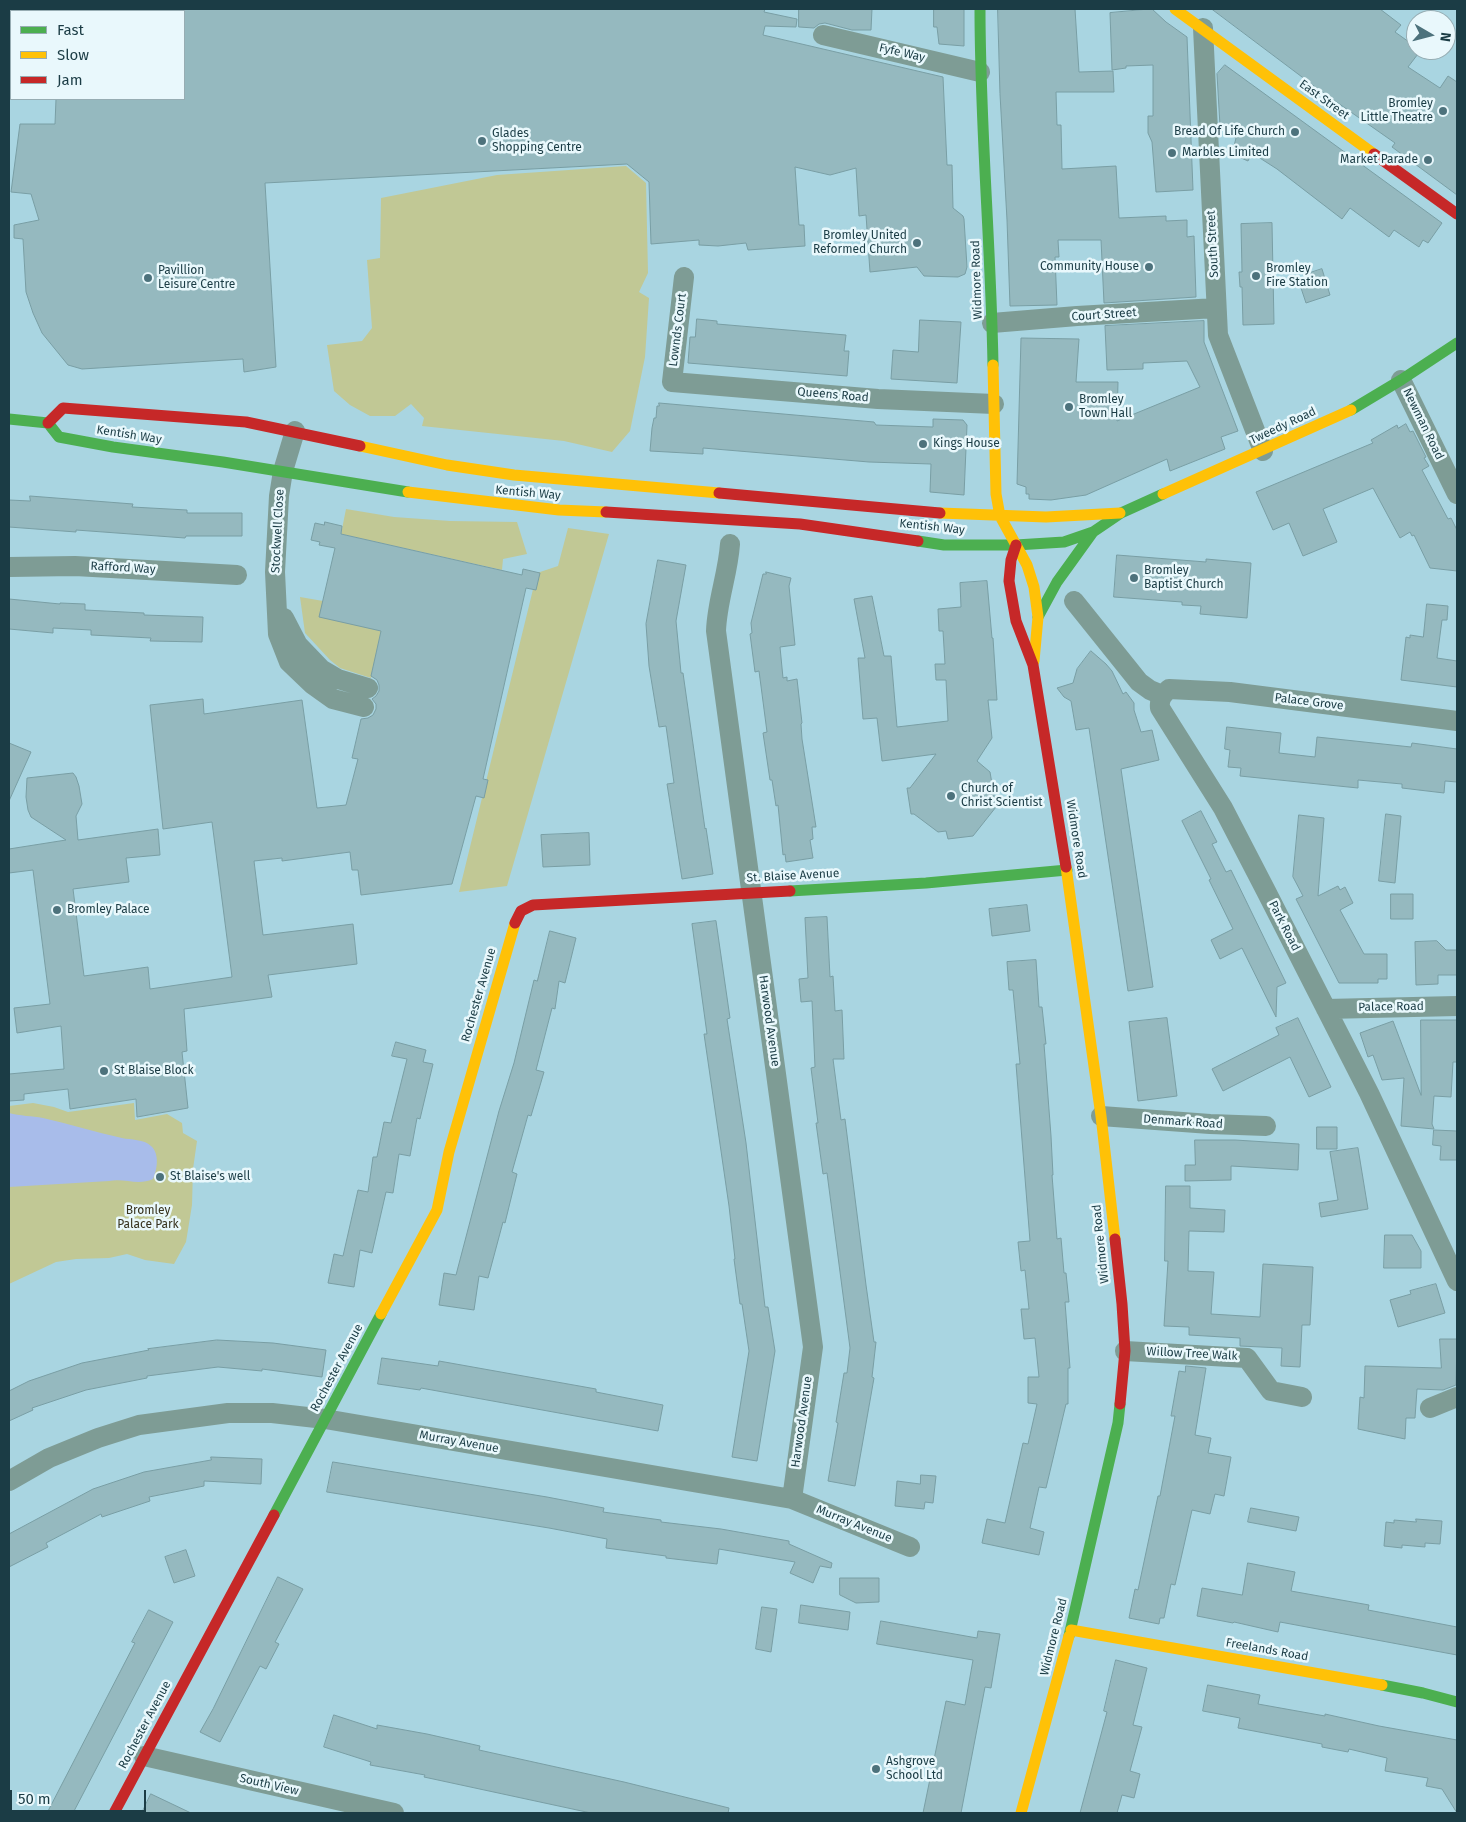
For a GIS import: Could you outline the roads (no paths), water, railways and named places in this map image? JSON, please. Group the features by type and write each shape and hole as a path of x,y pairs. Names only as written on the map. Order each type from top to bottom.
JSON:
{"main road":[{"name":"Widmore Road","path":"980,9 980,72 992,324 996,494 1000,516 1027,565 1034,587 1038,617 1033,665"},
{"name":"East Street","path":"1175,9 1457,214"},
{"name":"Tweedy Road","path":"1016,545 1051,544 1093,532 1121,513 1263,451 1357,407 1453,346 1457,334"},
{"name":"Kentish Way","path":"1000,516 946,515 514,475 405,457 295,431 237,421 63,408 48,423 59,437 113,447 283,471 395,491 511,506 800,524 944,544 1016,545"},
{"path":"9,419 48,423"},
{"name":"Tweedy Road","path":"1000,516 1046,517 1121,513"},
{"path":"1038,617 1056,582 1093,532"},
{"name":"Widmore Road","path":"1016,545 1009,574 1010,589 1016,621 1033,665 1067,870 1101,1116 1122,1304 1124,1351 1118,1423 1071,1630 1021,1813"},
{"name":"St. Blaise Avenue","path":"521,911 533,905 926,883 1067,870"},
{"name":"Rochester Avenue","path":"114,1813 437,1210 452,1143 514,924 521,911"},
{"name":"Freelands Road","path":"1071,1630 1285,1667 1424,1693 1457,1702"}],"street":[{"name":"South Street","path":"1203,28 1218,335 1263,451"},
{"name":"Fyfe Way","path":"823,35 980,72"},
{"name":"Lownds Court","path":"672,382 684,277"},
{"name":"Court Street","path":"992,324 1077,316 1216,308"},
{"name":"Newman Road","path":"1401,380 1457,494"},
{"name":"Queens Road","path":"672,382 878,399 994,404"},
{"name":"Stockwell Close","path":"295,431 283,471 279,496 275,572 278,634 289,662 312,684 333,699 363,700"},
{"name":"Harwood Avenue","path":"732,544 716,615 716,631 812,1347 792,1499"},
{"name":"Rafford Way","path":"9,567 75,566 237,575"},
{"path":"1074,601 1138,682 1162,695"},
{"name":"Palace Grove","path":"1162,695 1169,689 1230,692 1457,722"},
{"name":"Park Road","path":"1162,695 1159,701 1160,708 1223,808 1369,1093 1457,1281"},
{"name":"Palace Road","path":"1326,1008 1457,1006"},
{"name":"Denmark Road","path":"1101,1116 1266,1126"},
{"name":"Willow Tree Walk","path":"1124,1351 1248,1358 1270,1391 1302,1397"},
{"path":"1430,1408 1457,1397"},
{"name":"Murray Avenue","path":"9,1481 49,1458 98,1438 139,1425 228,1413 272,1413 325,1419 792,1499 910,1546"},
{"name":"South View","path":"144,1756 394,1813"}],"water":[{"path":"9,1113 43,1118 112,1136 145,1142 156,1153 156,1171 153,1179 142,1182 115,1180 9,1187"}],"place":[{"name":"Bromley Little Theatre","path":"1443,111"},
{"name":"Bread Of Life Church","path":"1295,132"},
{"name":"Glades Shopping Centre","path":"482,141"},
{"name":"Marbles Limited","path":"1172,153"},
{"name":"Market Parade","path":"1428,160"},
{"name":"Bromley United Reformed Church","path":"917,243"},
{"name":"Community House","path":"1149,267"},
{"name":"Bromley Fire Station","path":"1256,276"},
{"name":"Pavillion Leisure Centre","path":"148,278"},
{"name":"Bromley Town Hall","path":"1069,407"},
{"name":"Kings House","path":"923,444"},
{"name":"Bromley Baptist Church","path":"1134,578"},
{"name":"Church of Christ Scientist","path":"951,796"},
{"name":"Bromley Palace","path":"57,910"},
{"name":"St Blaise Block","path":"104,1071"},
{"name":"St Blaise's well","path":"160,1177"},
{"name":"Ashgrove School Ltd","path":"876,1769"}],"park label":[{"name":"Bromley Palace Park","path":"148,1218"}]}
